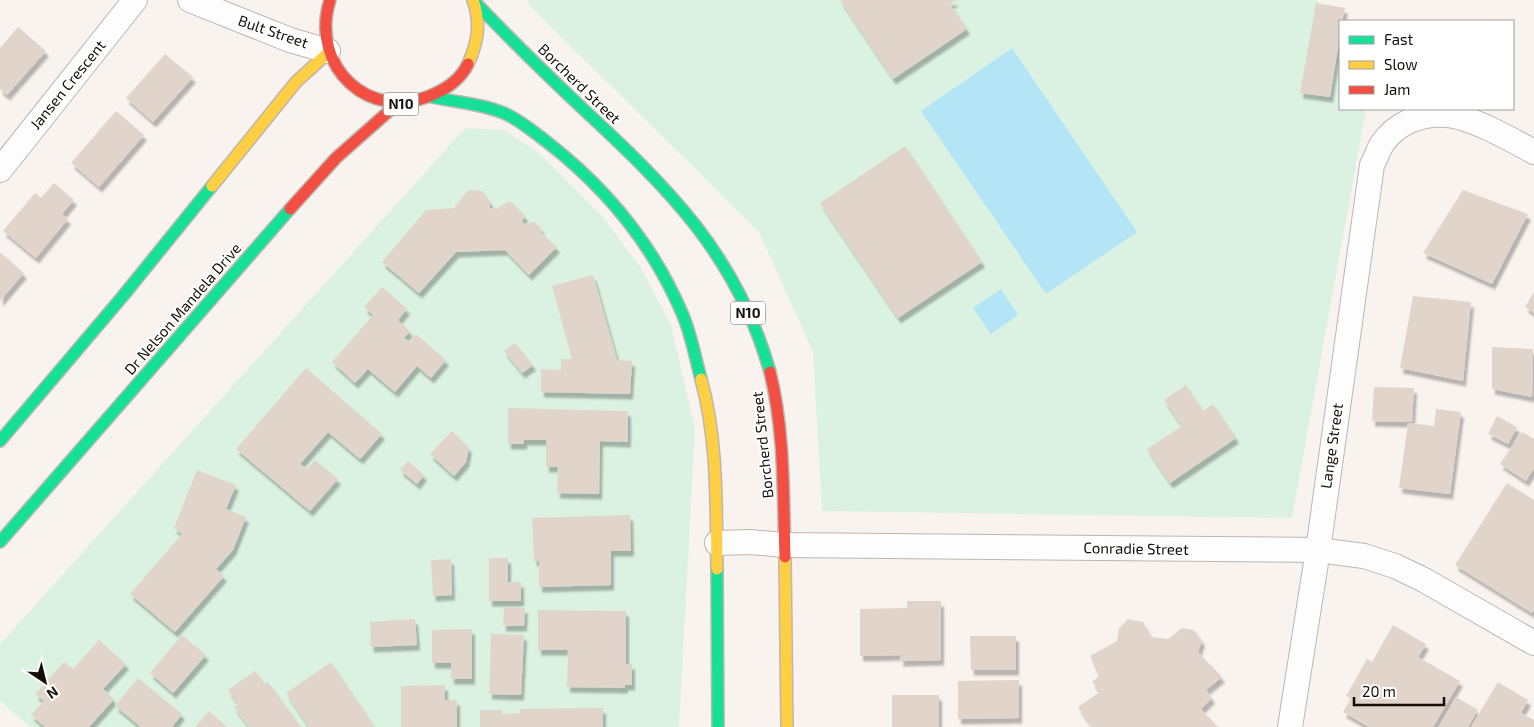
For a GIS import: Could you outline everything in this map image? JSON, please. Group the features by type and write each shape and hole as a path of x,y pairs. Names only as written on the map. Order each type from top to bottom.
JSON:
{"main road":[{"name":"N10","path":"330,0 325,32 328,51 336,67 347,82 362,94 379,101 397,104 416,103 432,97 453,84 465,70 474,54 478,36 478,17 473,0"},
{"name":"Borcherd Street","path":"473,0 547,76 652,175 698,227 729,275 755,326 770,371 783,459 787,727"},
{"path":"0,441 123,296 296,82 328,51"},
{"name":"N10","path":"432,97 483,107 505,114 524,124 564,155 619,209 642,241 683,314 705,393 716,474 718,727"},
{"name":"Dr Nelson Mandela Drive","path":"0,542 293,205 336,158 397,104"}],"street":[{"name":"Jansen Crescent","path":"0,170 135,0"},
{"name":"Bult Street","path":"190,0 290,40 328,51"},
{"name":"Lange Street","path":"1290,727 1318,550 1372,165 1382,144 1396,128 1412,119 1446,114 1472,122 1515,141 1534,152"},
{"name":"Conradie Street","path":"717,543 1318,550 1364,556 1395,566 1424,580 1534,643"}],"green space":[{"path":"528,0 1316,0 1339,29 1339,110 1366,110 1292,518 822,511 813,352 759,232 529,5"},
{"path":"465,128 504,130 540,154 603,217 641,268 671,325 695,429 679,727 30,727 0,701 0,644"}],"water":[{"path":"1012,48 1137,232 1046,294 921,111"},
{"path":"1001,289 1018,315 991,334 973,308"}],"building":[{"path":"840,0 956,0 950,4 967,29 893,79"},
{"path":"1316,3 1345,8 1342,20 1339,20 1339,41 1330,97 1300,93"},
{"path":"18,27 46,51 7,95 0,89 0,48"},
{"path":"165,54 193,77 153,122 126,98"},
{"path":"116,111 144,135 99,187 71,163"},
{"path":"905,146 982,262 898,318 820,203"},
{"path":"54,183 74,200 62,214 68,219 36,258 3,231 35,193 41,198"},
{"path":"468,190 482,191 490,202 490,208 497,209 507,202 512,202 525,216 522,221 524,224 534,222 542,229 540,232 557,247 529,275 505,250 456,252 419,293 382,262 426,210 454,208"},
{"path":"1463,190 1528,214 1492,284 1423,253"},
{"path":"0,252 24,273 0,301"},
{"path":"593,275 617,360 632,361 630,394 541,392 541,369 561,370 561,359 572,359 552,286"},
{"path":"382,287 407,309 398,320 410,331 404,338 410,342 416,334 446,360 431,378 417,366 395,392 368,369 355,383 332,362 373,315 364,307"},
{"path":"1534,292 1534,313 1525,307"},
{"path":"1413,296 1471,302 1463,381 1400,368"},
{"path":"515,343 533,365 522,373 504,351"},
{"path":"1492,347 1533,349 1532,397 1492,389"},
{"path":"306,368 382,434 360,459 328,432 300,464 307,469 315,460 338,479 310,511 236,449"},
{"path":"1186,385 1203,411 1213,404 1236,438 1170,483 1147,449 1182,426 1164,400"},
{"path":"1374,387 1414,388 1412,422 1372,421"},
{"path":"508,408 628,411 628,442 600,441 599,494 557,493 558,467 546,467 546,440 524,440 524,444 508,444"},
{"path":"1436,409 1461,412 1450,494 1399,488 1408,423 1434,426"},
{"path":"1497,416 1517,427 1508,444 1488,434"},
{"path":"452,431 469,448 466,462 454,476 430,454"},
{"path":"1522,432 1534,439 1534,468 1526,481 1500,464"},
{"path":"408,461 424,475 417,484 400,470"},
{"path":"197,470 236,485 226,509 246,517 233,550 216,569 224,576 175,632 130,594 182,534 174,528"},
{"path":"1507,483 1534,500 1534,610 1532,613 1455,565"},
{"path":"630,515 631,551 611,551 611,585 539,587 539,561 534,561 532,518"},
{"path":"489,558 508,558 508,582 521,582 521,601 489,601"},
{"path":"451,559 452,595 433,596 431,560"},
{"path":"907,601 941,601 941,660 900,661 901,655 860,656 860,609 907,608"},
{"path":"504,607 525,608 524,626 503,626"},
{"path":"538,610 626,611 626,664 632,664 632,685 625,685 625,688 567,687 568,650 538,650"},
{"path":"415,619 417,645 371,647 370,622"},
{"path":"1128,619 1143,622 1151,637 1168,639 1182,628 1194,630 1202,641 1198,652 1222,677 1206,690 1212,698 1201,709 1218,727 1092,727 1078,707 1100,692 1092,682 1099,676 1090,656 1117,641 1119,628"},
{"path":"1393,625 1426,644 1418,657 1460,681 1433,727 1369,727 1343,712 1351,699 1346,696 1367,659 1372,662"},
{"path":"472,629 472,679 451,679 451,663 432,663 432,630"},
{"path":"491,634 524,635 521,695 489,694"},
{"path":"182,635 206,655 173,693 150,673"},
{"path":"970,636 1016,636 1016,670 971,670"},
{"path":"99,640 126,664 103,689 114,699 89,727 45,727 31,715 44,701 35,694 64,662 73,669"},
{"path":"331,662 373,727 309,727 286,693"},
{"path":"255,671 265,684 268,682 301,727 249,727 234,707 238,704 228,690"},
{"path":"138,678 182,714 172,727 141,727 115,706"},
{"path":"1019,680 1019,718 958,719 958,681"},
{"path":"1498,682 1528,700 1521,713 1534,720 1534,727 1471,727"},
{"path":"445,685 445,700 457,700 457,727 401,727 401,686"},
{"path":"892,695 939,695 939,727 892,727"},
{"path":"1456,697 1478,710 1468,727 1439,727"},
{"path":"603,708 603,727 480,727 480,710 502,710 502,714 520,713 520,709"},
{"path":"209,711 227,727 195,727"}],"traffic: fast":[{"path":"473,0 540,68 642,166 695,225 718,257 739,292 756,330 770,372"},
{"path":"432,97 488,108 512,117 568,159 608,198 642,241 670,288 688,329 701,379"},
{"path":"0,441 123,296 212,186"},
{"path":"0,542 290,209"},
{"path":"717,569 718,727"}],"traffic: slow":[{"path":"468,64 474,48 478,25 473,0"},
{"path":"212,186 296,82 329,52"},
{"path":"701,379 707,402 713,449 717,569"},
{"path":"785,557 787,727"}],"traffic: jam":[{"path":"330,0 326,25 328,47 337,67 350,83 367,95 388,101 410,101 434,94 454,82 468,64"},
{"path":"290,209 336,158 397,104"},
{"path":"770,372 781,441 785,557"}]}
